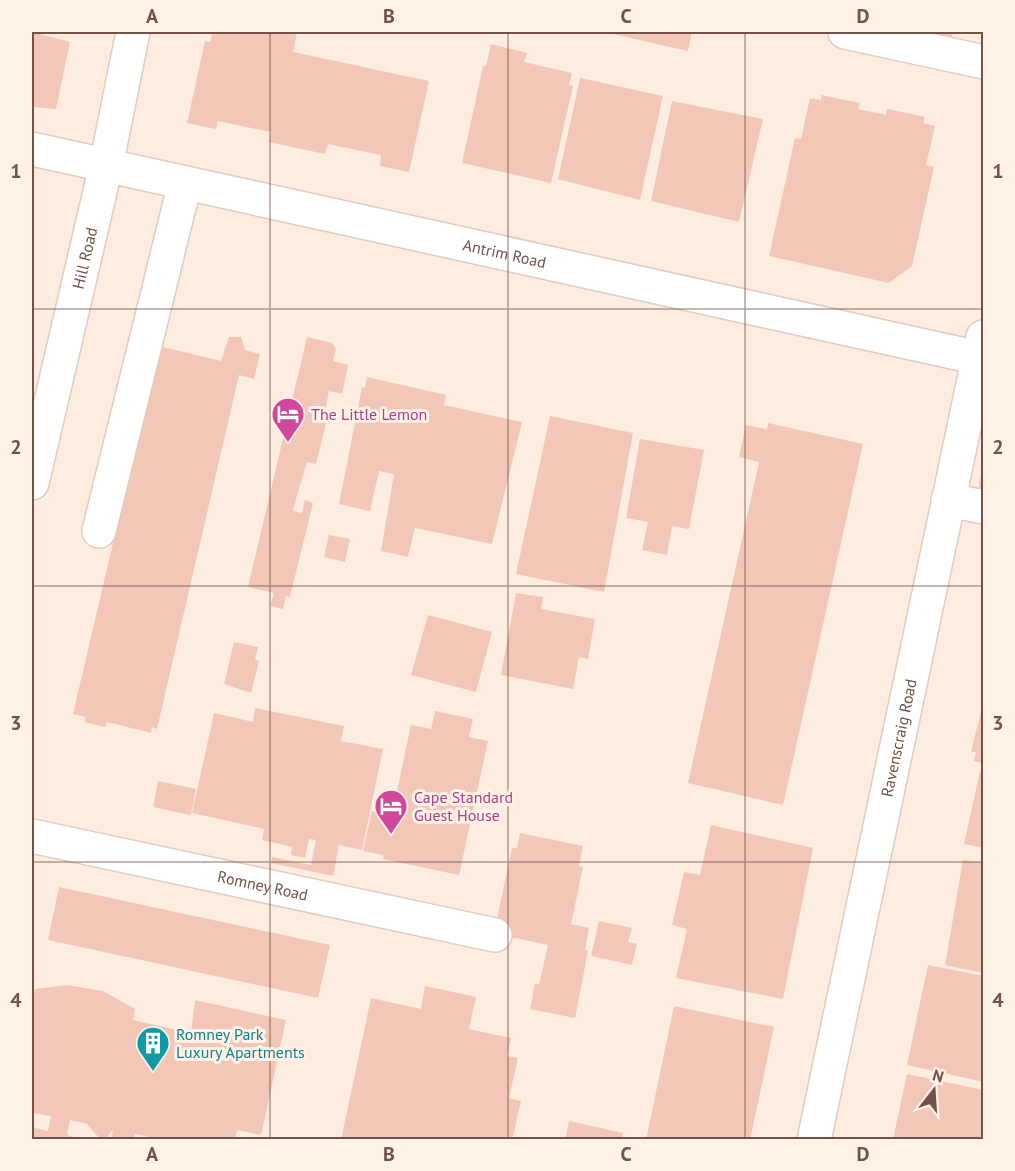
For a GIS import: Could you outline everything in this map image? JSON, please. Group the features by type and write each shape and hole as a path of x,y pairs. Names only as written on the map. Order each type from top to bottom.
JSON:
{"street":[{"name":"Hill Road","path":"32,483 106,166 133,32"},
{"path":"845,32 984,62"},
{"name":"Antrim Road","path":"32,149 185,183 981,347"},
{"path":"99,531 185,183"},
{"name":"Ravenscraig Road","path":"814,1140 981,347"},
{"path":"948,500 984,507"},
{"name":"Romney Road","path":"32,836 495,934"}],"building":[{"path":"32,32 70,42 56,109 32,107"},
{"path":"202,32 297,32 293,52 429,81 409,172 380,166 381,155 328,144 325,154 269,142 271,132 218,121 216,129 187,123 205,41 210,42 212,35"},
{"path":"613,32 692,32 688,51 613,34"},
{"path":"894,32 953,32 951,42"},
{"path":"491,44 527,53 524,62 572,73 569,85 573,86 551,183 462,163 483,66 486,66"},
{"path":"580,78 663,96 640,200 558,179"},
{"path":"821,95 860,103 858,109 886,115 887,109 925,117 923,123 935,126 926,165 934,167 912,266 889,283 769,256 795,138 801,139 810,98 821,100"},
{"path":"672,101 763,119 739,222 651,201"},
{"path":"229,337 241,337 245,350 260,354 254,379 239,375 157,729 152,727 151,733 107,722 105,727 84,722 86,717 73,714 159,346 221,361"},
{"path":"307,337 332,343 336,349 333,361 348,365 342,394 329,391 324,415 328,415 316,464 307,462 296,499 293,511 302,513 305,500 313,503 290,597 286,596 283,609 270,606 274,593 248,587"},
{"path":"367,377 446,395 444,405 522,422 492,544 415,528 408,557 381,551 394,474 379,471 370,511 339,504 362,387 365,388"},
{"path":"550,416 633,433 604,592 516,574"},
{"path":"768,423 863,444 783,805 688,783 759,462 739,457 746,425 767,429"},
{"path":"640,439 704,450 689,529 672,526 667,555 642,550 648,522 626,518"},
{"path":"982,469 984,469 984,493 978,491"},
{"path":"329,535 350,539 345,562 324,557"},
{"path":"516,593 543,597 541,609 595,619 588,659 579,657 573,689 501,675"},
{"path":"428,615 492,632 476,692 411,675"},
{"path":"234,642 258,647 255,660 259,661 251,693 224,684"},
{"path":"983,703 984,758 982,763 974,761 976,752 971,752"},
{"path":"255,708 344,726 341,741 383,749 362,850 339,845 333,876 271,863 272,857 311,865 316,840 309,839 305,858 291,855 292,847 262,840 264,829 192,813 214,713 253,722"},
{"path":"435,711 473,719 469,737 488,741 459,875 383,859 383,855 363,851 372,811 392,815 411,725 431,729"},
{"path":"980,771 984,772 984,848 964,844"},
{"path":"158,781 196,789 191,815 153,807"},
{"path":"711,825 813,848 783,999 676,978 687,929 672,925 684,872 700,875"},
{"path":"520,833 583,846 579,866 583,867 571,924 589,928 585,950 588,951 575,1018 530,1009 535,983 539,985 548,945 506,936 495,928 512,848 517,848"},
{"path":"963,860 984,863 983,973 945,965"},
{"path":"59,887 330,945 318,998 48,940"},
{"path":"599,921 632,928 628,942 637,944 632,965 591,956"},
{"path":"928,965 984,976 984,1082 907,1065"},
{"name":"Romney Park Luxury Apartments","path":"67,985 103,991 135,1009 133,1020 191,1033 195,1000 286,1020 261,1135 237,1130 235,1140 173,1140 168,1137 163,1140 135,1134 134,1140 111,1140 113,1129 107,1138 100,1139 87,1124 70,1120 67,1135 84,1140 32,1140 32,1127 48,1131 51,1116 32,1113 32,999 35,989"},
{"path":"425,986 476,997 469,1029 511,1038 507,1056 518,1058 509,1098 521,1101 512,1140 341,1140 371,998 421,1009"},
{"path":"674,1006 774,1027 750,1140 646,1140"},
{"path":"907,1074 984,1090 984,1140 893,1139"},
{"path":"569,1121 623,1133 622,1140 565,1140"}],"place":[{"name":"The Little Lemon","path":"288,443"},
{"name":"Cape Standard Guest House","path":"391,835"},
{"name":"Romney Park Luxury Apartments","path":"153,1072"}]}
